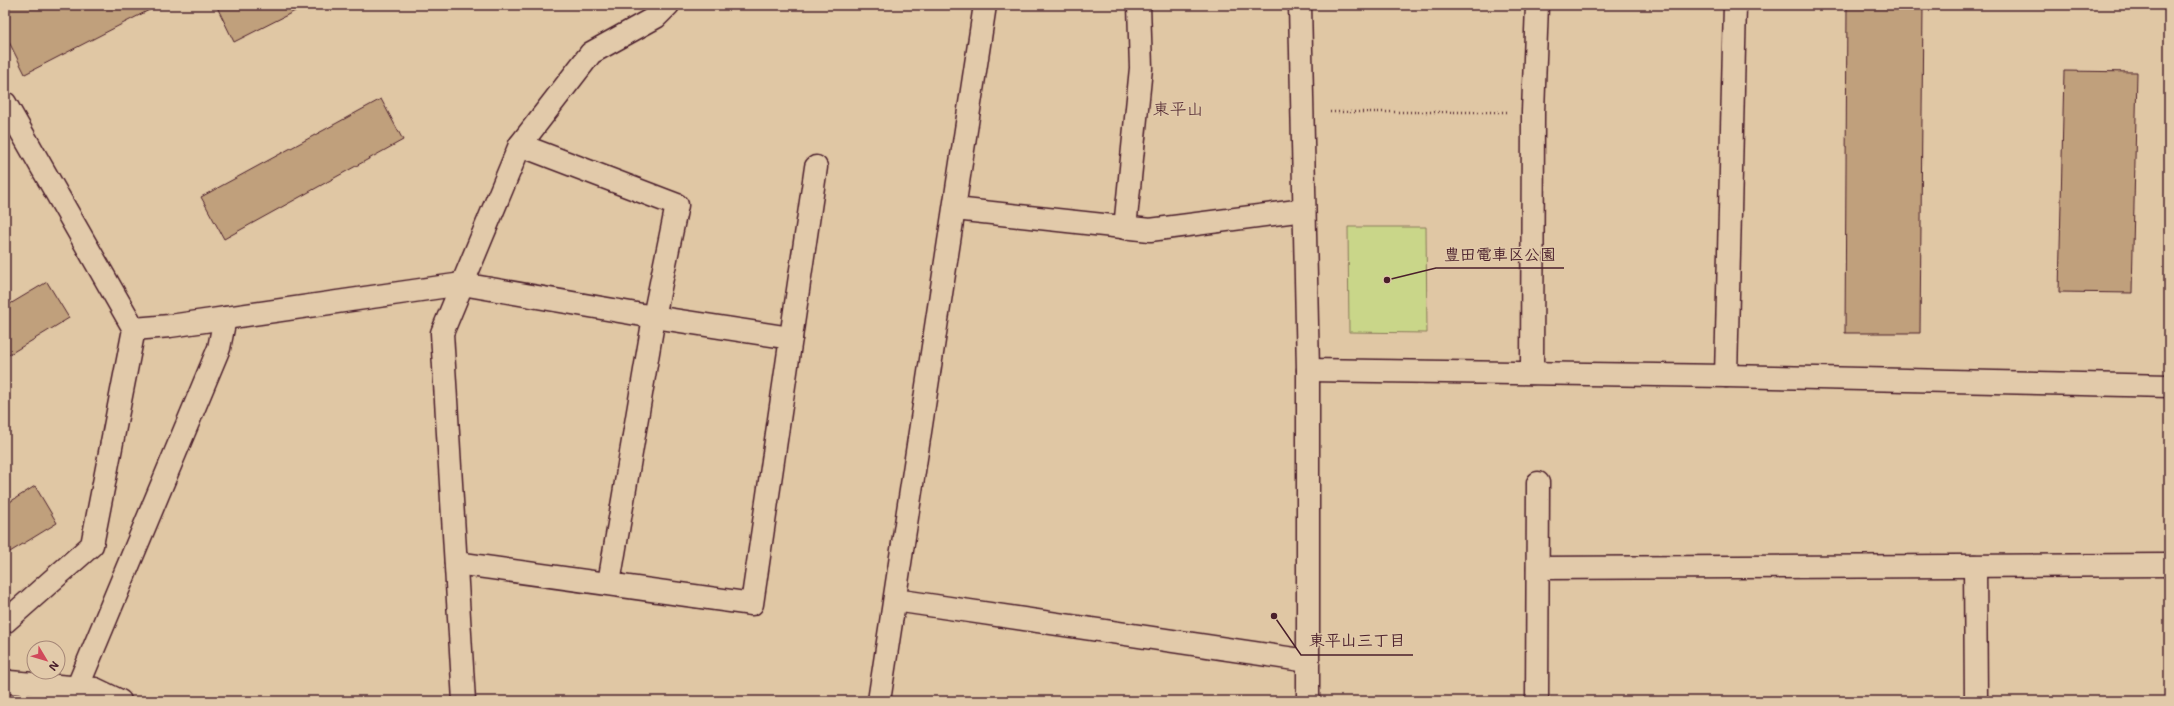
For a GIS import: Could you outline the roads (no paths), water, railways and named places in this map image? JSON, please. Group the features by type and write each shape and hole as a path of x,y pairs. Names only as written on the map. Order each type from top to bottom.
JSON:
{"street":[{"path":"464,701 442,333 520,145 592,53 656,17 668,5"},
{"path":"879,701 985,5"},
{"path":"1125,228 1141,68 1139,5"},
{"path":"1300,5 1308,370 1308,701"},
{"path":"1532,373 1533,112 1537,5"},
{"path":"1726,376 1735,5"},
{"path":"5,103 134,330 92,545 5,622"},
{"path":"520,145 677,205 654,317 609,583"},
{"path":"456,563 752,604 816,167"},
{"path":"955,209 1150,230 1304,210"},
{"path":"134,330 462,284 654,317 791,338"},
{"path":"78,686 219,348 225,318"},
{"path":"1308,370 1726,376 2169,386"},
{"path":"1537,701 1538,483"},
{"path":"1538,568 2169,565"},
{"path":"1975,566 1976,701"},
{"path":"895,600 1308,661"},
{"path":"5,680 47,686 78,686 95,689 120,701"}],"place":[{"name":"豊田電車区公園","path":"1387,280"},
{"name":"東平山三丁目","path":"1274,616"}],"district":[{"name":"東平山","path":"1178,109"}]}
